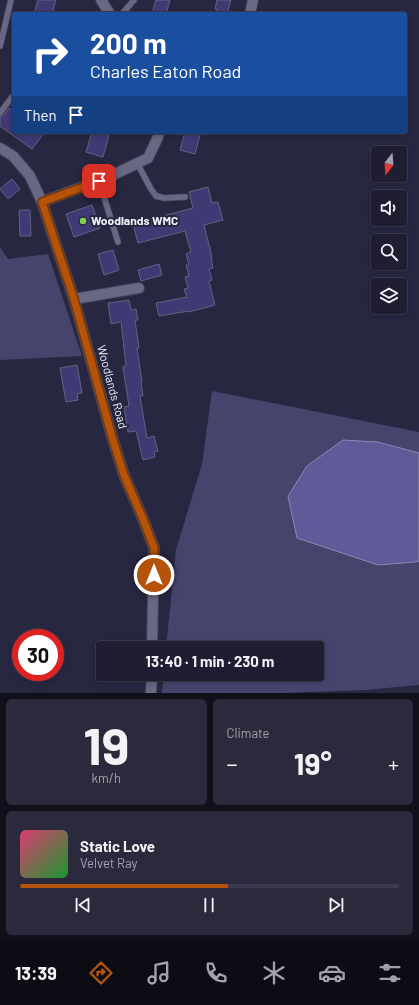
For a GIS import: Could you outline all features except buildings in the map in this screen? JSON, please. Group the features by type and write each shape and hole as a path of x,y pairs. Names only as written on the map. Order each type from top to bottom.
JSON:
{"street":[{"path":"101,0 109,12"},
{"path":"250,12 253,0"},
{"path":"42,202 99,181 148,158 159,134"},
{"name":"Woodlands Road","path":"0,148 13,156 30,176 42,202 74,299 124,475 154,548 152,641"},
{"path":"74,299 139,288"},
{"path":"151,693 152,681"}],"lane":[{"path":"0,46 11,0"},
{"path":"124,12 134,0"},
{"path":"0,113 12,97"},
{"path":"137,163 156,196 164,198 185,197"},
{"path":"99,181 118,242"}],"shaded area":[{"path":"0,247 8,259 48,254 82,356 0,360"},
{"path":"212,391 419,432 419,453 378,442 378,565 419,561 419,685 365,690 283,693 162,693 163,681 324,681 324,641 167,641 176,550 202,464"},
{"path":"343,440 378,442 419,453 419,561 378,565 297,538 288,496 307,466"}],"place":[{"name":"Woodlands WMC","path":"83,221"}],"route":[{"path":"99,181 42,202 74,299 124,475 154,548 154,575"}]}
